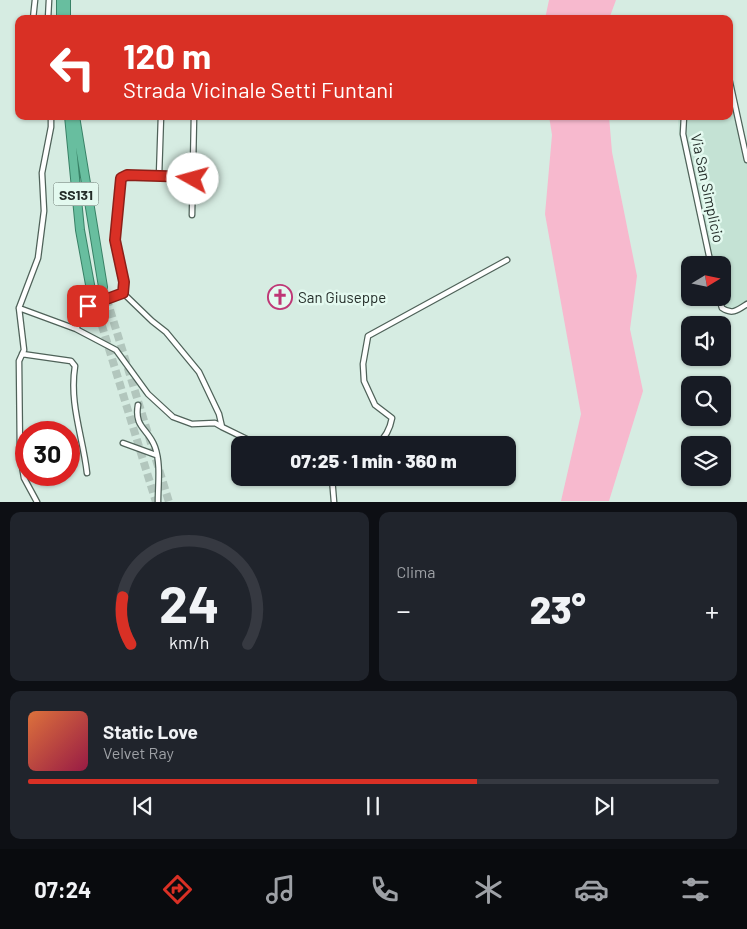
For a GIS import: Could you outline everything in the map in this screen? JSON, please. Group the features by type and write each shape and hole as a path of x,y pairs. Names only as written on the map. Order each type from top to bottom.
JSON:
{"highway":[{"path":"61,0 61,15"},
{"path":"66,0 66,15"},
{"name":"SS131","path":"69,120 80,230 91,290"},
{"name":"SS131","path":"76,120 102,287"}],"street":[{"path":"33,15 35,0"},
{"path":"48,15 49,0"},
{"path":"733,96 747,160"},
{"path":"37,502 24,478 20,455 18,386 19,362 24,350 19,308 25,297 38,258 44,211 42,173 51,120"},
{"path":"159,176 161,120"},
{"path":"192,215 194,120"},
{"name":"Via San Simplicio","path":"684,120 683,134 709,256"},
{"path":"123,293 124,282 115,240 121,178 124,175 193,177"},
{"path":"385,436 391,425 392,418 375,405 364,380 363,364 368,336 507,260"},
{"path":"76,329 88,306 123,293"},
{"path":"123,293 166,332 199,372 219,414 222,427"},
{"path":"721,306 730,312 736,311 747,304"},
{"path":"19,308 76,329 116,350 148,394 173,417 192,424 215,423 240,436"},
{"path":"22,354 70,361 75,366 73,380 74,399 87,473"},
{"path":"138,405 136,415 139,424 148,435 159,466 158,502"},
{"path":"123,444 156,455"},
{"path":"333,486 334,502"}],"shaded area":[{"path":"549,0 616,0 610,15 546,15"},
{"path":"733,91 747,146 747,306 742,310 723,311 721,306 731,306 731,256 708,256 679,135 678,120 733,120"},
{"path":"550,120 609,120 612,152 637,276 630,329 643,391 609,501 561,501 581,414 545,214 552,135"}],"tunnel":[{"path":"103,287 169,502"},
{"path":"91,290 156,502"}],"place":[{"name":"San Giuseppe","path":"280,297"}],"route":[{"path":"88,306 123,293 124,282 115,240 121,178 127,175 193,177 193,179"}]}
